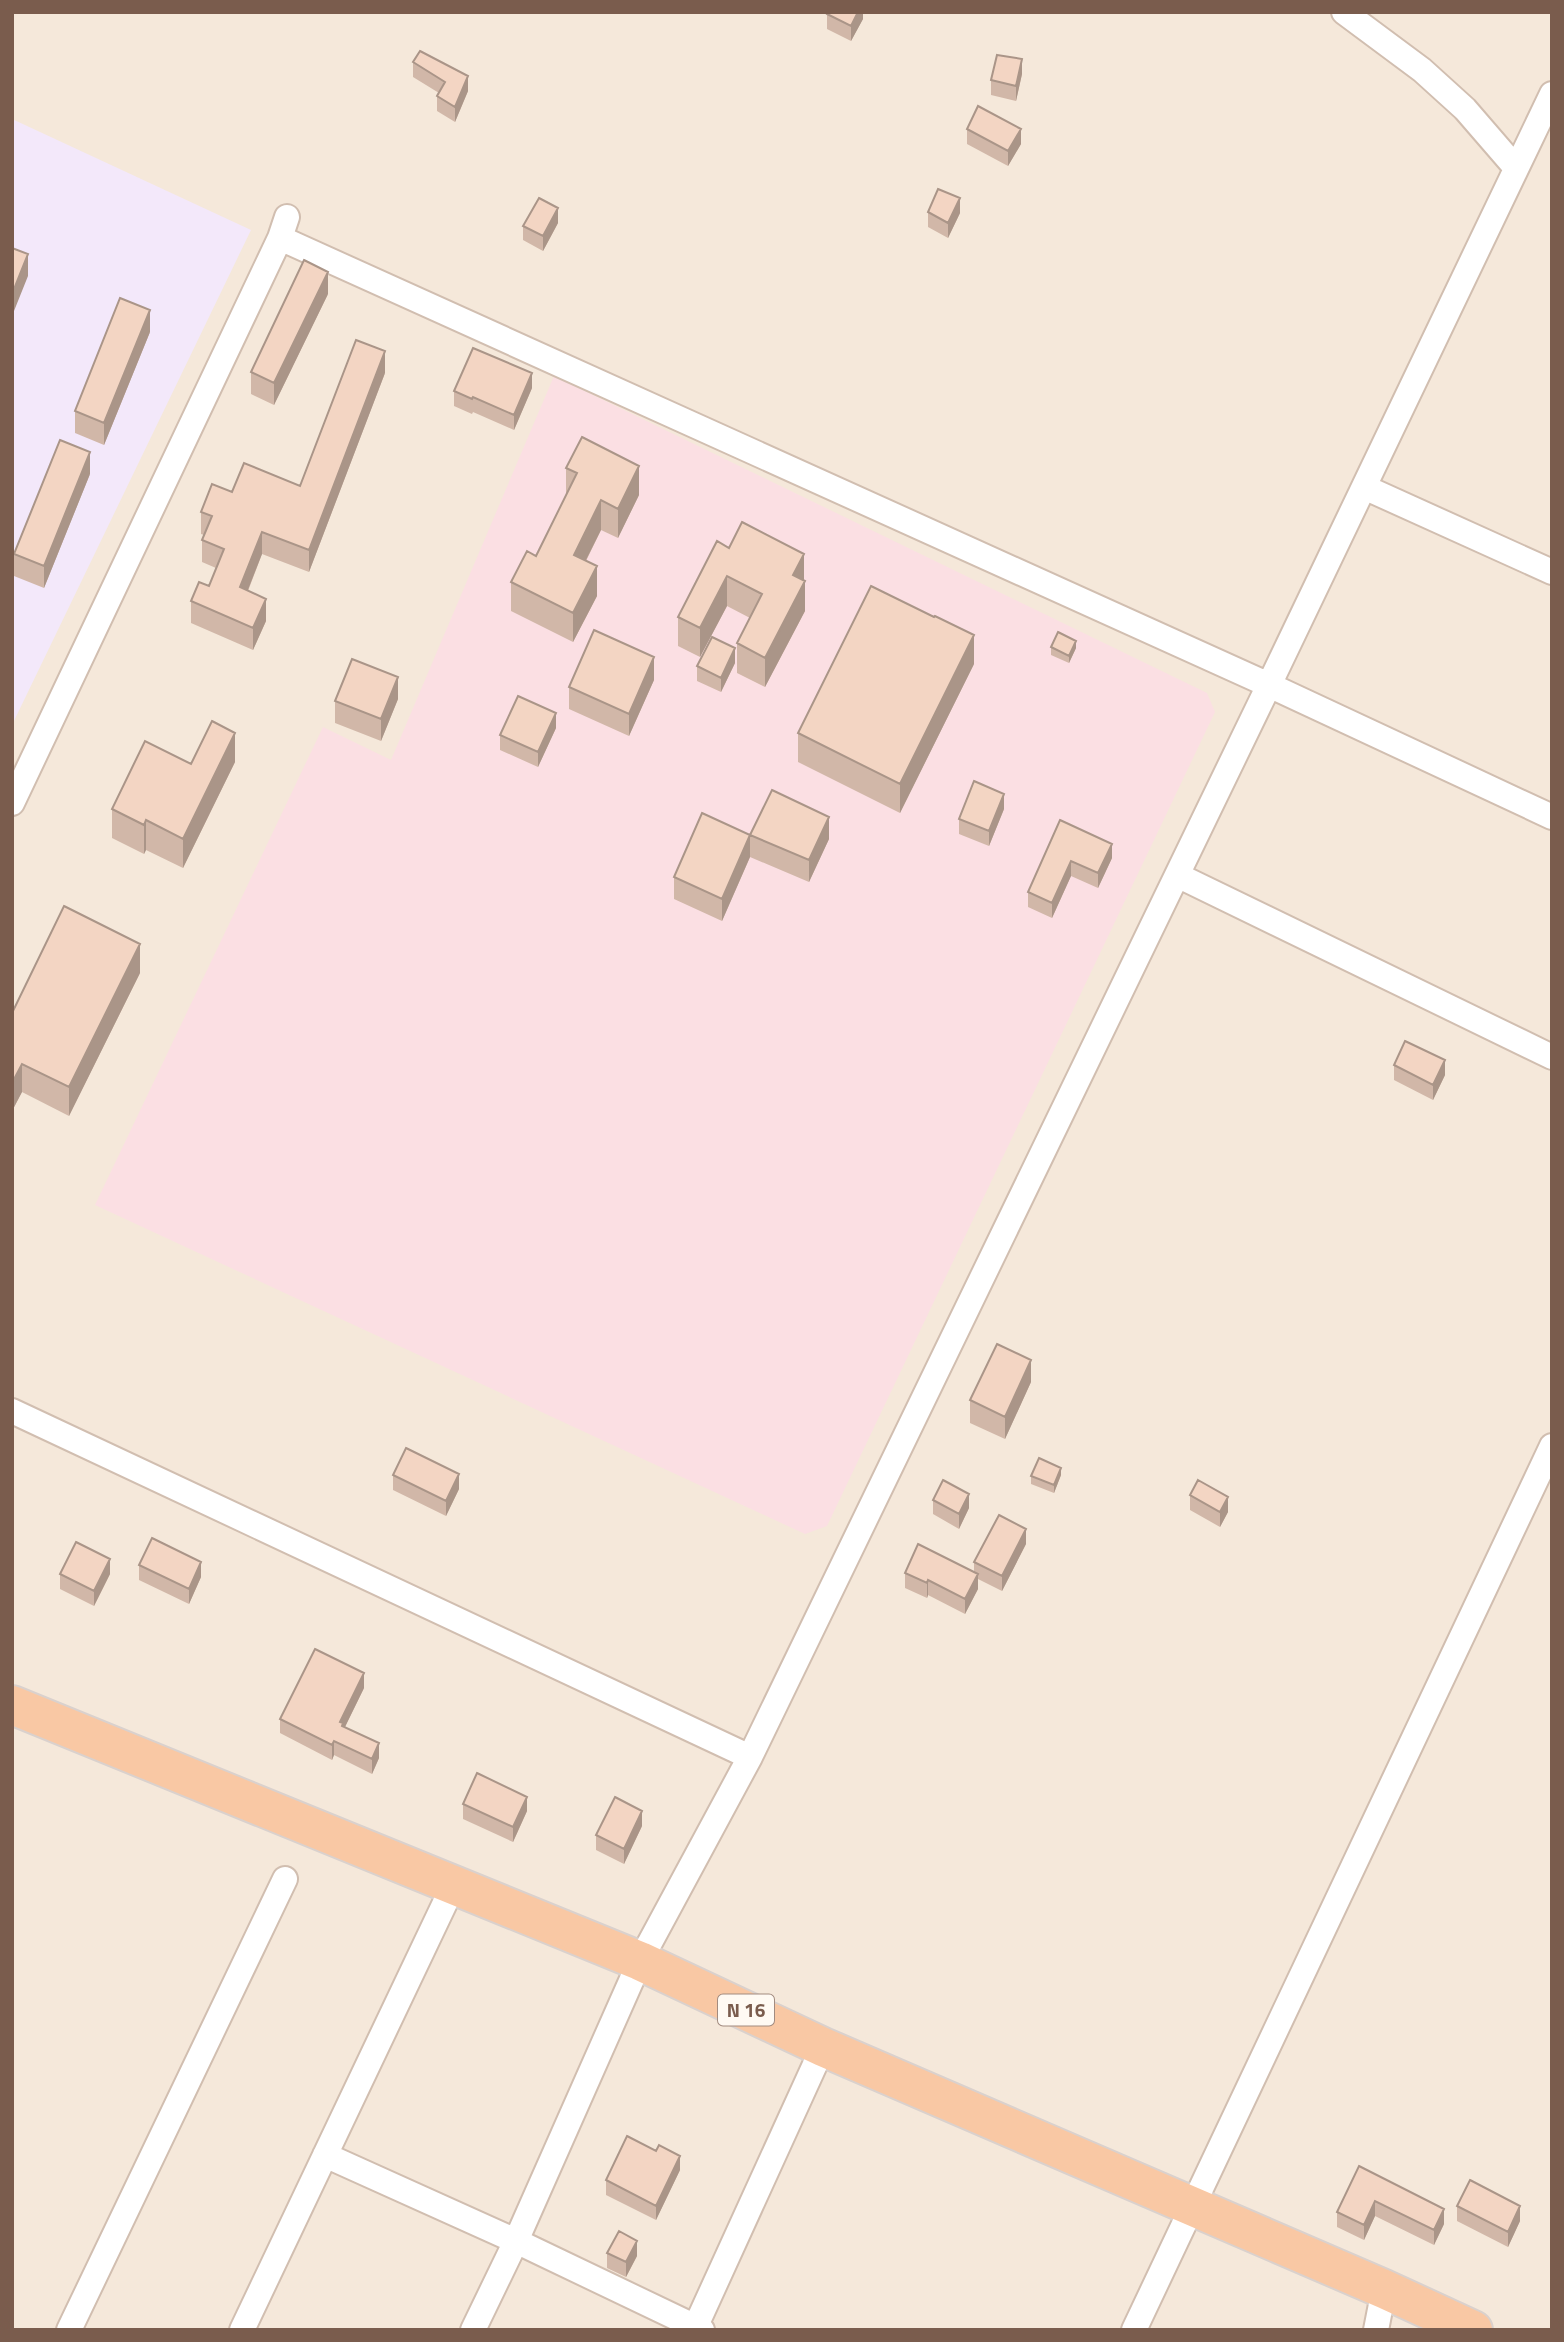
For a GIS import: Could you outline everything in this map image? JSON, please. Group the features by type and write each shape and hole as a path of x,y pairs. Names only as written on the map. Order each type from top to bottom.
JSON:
{"highway":[{"name":"N 16","path":"12,1705 640,1961 823,2047 1473,2330"}],"street":[{"path":"1345,12 1430,78 1465,109 1516,169"},
{"path":"473,2330 516,2241 640,1961 750,1757 1552,94"},
{"path":"12,803 284,228 1552,817"},
{"path":"1364,487 1552,572"},
{"path":"1177,875 1552,1057"},
{"path":"12,1411 750,1757"},
{"path":"1134,2330 1552,1446"},
{"path":"69,2330 285,1880"},
{"path":"242,2330 453,1886"},
{"path":"325,2155 516,2241 697,2329 823,2047"},
{"path":"1376,2330 1384,2289"}],"shaded area":[{"path":"12,12 1552,12 1552,2330 12,2330"},
{"path":"12,119 251,230 12,725"},
{"path":"554,376 1207,693 1215,712 827,1526 805,1534 95,1205 323,727 391,760"}],"building":[{"path":"858,12 851,26 827,14"},
{"path":"420,51 468,76 455,107 437,96 445,82 413,62"},
{"path":"997,55 1022,59 1016,86 991,80"},
{"path":"978,106 1021,129 1008,151 967,129"},
{"path":"938,189 960,198 948,223 928,212"},
{"path":"539,198 558,208 543,236 523,226"},
{"path":"12,248 28,254 12,294"},
{"path":"304,260 328,272 274,383 251,372"},
{"path":"120,298 150,310 104,423 75,411"},
{"path":"356,340 385,351 309,550 262,532 240,587 266,599 253,628 191,601 199,582 209,586 224,549 202,540 212,516 201,512 212,484 232,492 244,463 300,486"},
{"path":"473,348 532,373 514,415 454,391"},
{"path":"582,437 639,466 618,509 601,500 574,555 597,566 573,613 511,582 527,551 536,556 577,473 566,468"},
{"path":"60,440 90,452 44,566 14,554"},
{"path":"742,522 804,554 793,575 805,581 765,658 737,643 762,594 727,576 700,628 678,617 717,541 729,548"},
{"path":"871,586 974,635 900,784 798,733"},
{"path":"594,630 654,657 629,714 569,687"},
{"path":"1058,632 1076,641 1069,656 1051,647"},
{"path":"712,637 735,648 721,678 697,666"},
{"path":"352,659 398,677 381,719 335,701"},
{"path":"518,696 556,713 538,752 500,735"},
{"path":"212,721 235,733 183,839 146,820 144,825 112,809 145,741 191,764"},
{"path":"974,781 1004,794 989,831 959,819"},
{"path":"772,790 829,817 809,860 750,835"},
{"path":"702,813 750,835 722,899 674,877"},
{"path":"1060,820 1112,844 1098,873 1071,861 1052,903 1028,892"},
{"path":"64,906 140,944 69,1087 22,1064 12,1083 12,1013"},
{"path":"1405,1041 1445,1060 1433,1085 1394,1065"},
{"path":"997,1344 1031,1360 1005,1417 970,1400"},
{"path":"406,1448 459,1474 446,1501 393,1475"},
{"path":"1039,1458 1061,1468 1054,1485 1031,1476"},
{"path":"943,1480 969,1494 959,1514 933,1500"},
{"path":"1198,1480 1228,1497 1220,1512 1190,1495"},
{"path":"999,1515 1026,1529 1002,1576 974,1562"},
{"path":"152,1538 201,1562 189,1589 139,1565"},
{"path":"76,1542 110,1559 94,1591 60,1574"},
{"path":"918,1544 978,1574 965,1599 928,1580 927,1583 905,1573"},
{"path":"315,1649 364,1673 340,1722 343,1723 342,1726 379,1743 372,1759 334,1741 332,1745 280,1719"},
{"path":"477,1773 527,1797 513,1827 463,1804"},
{"path":"615,1797 642,1811 624,1849 596,1835"},
{"path":"627,2136 656,2151 659,2145 680,2156 656,2206 606,2180"},
{"path":"1359,2166 1444,2209 1434,2230 1375,2201 1364,2225 1337,2212"},
{"path":"1470,2180 1520,2206 1508,2232 1457,2206"},
{"path":"619,2231 637,2241 626,2262 607,2253"}]}
